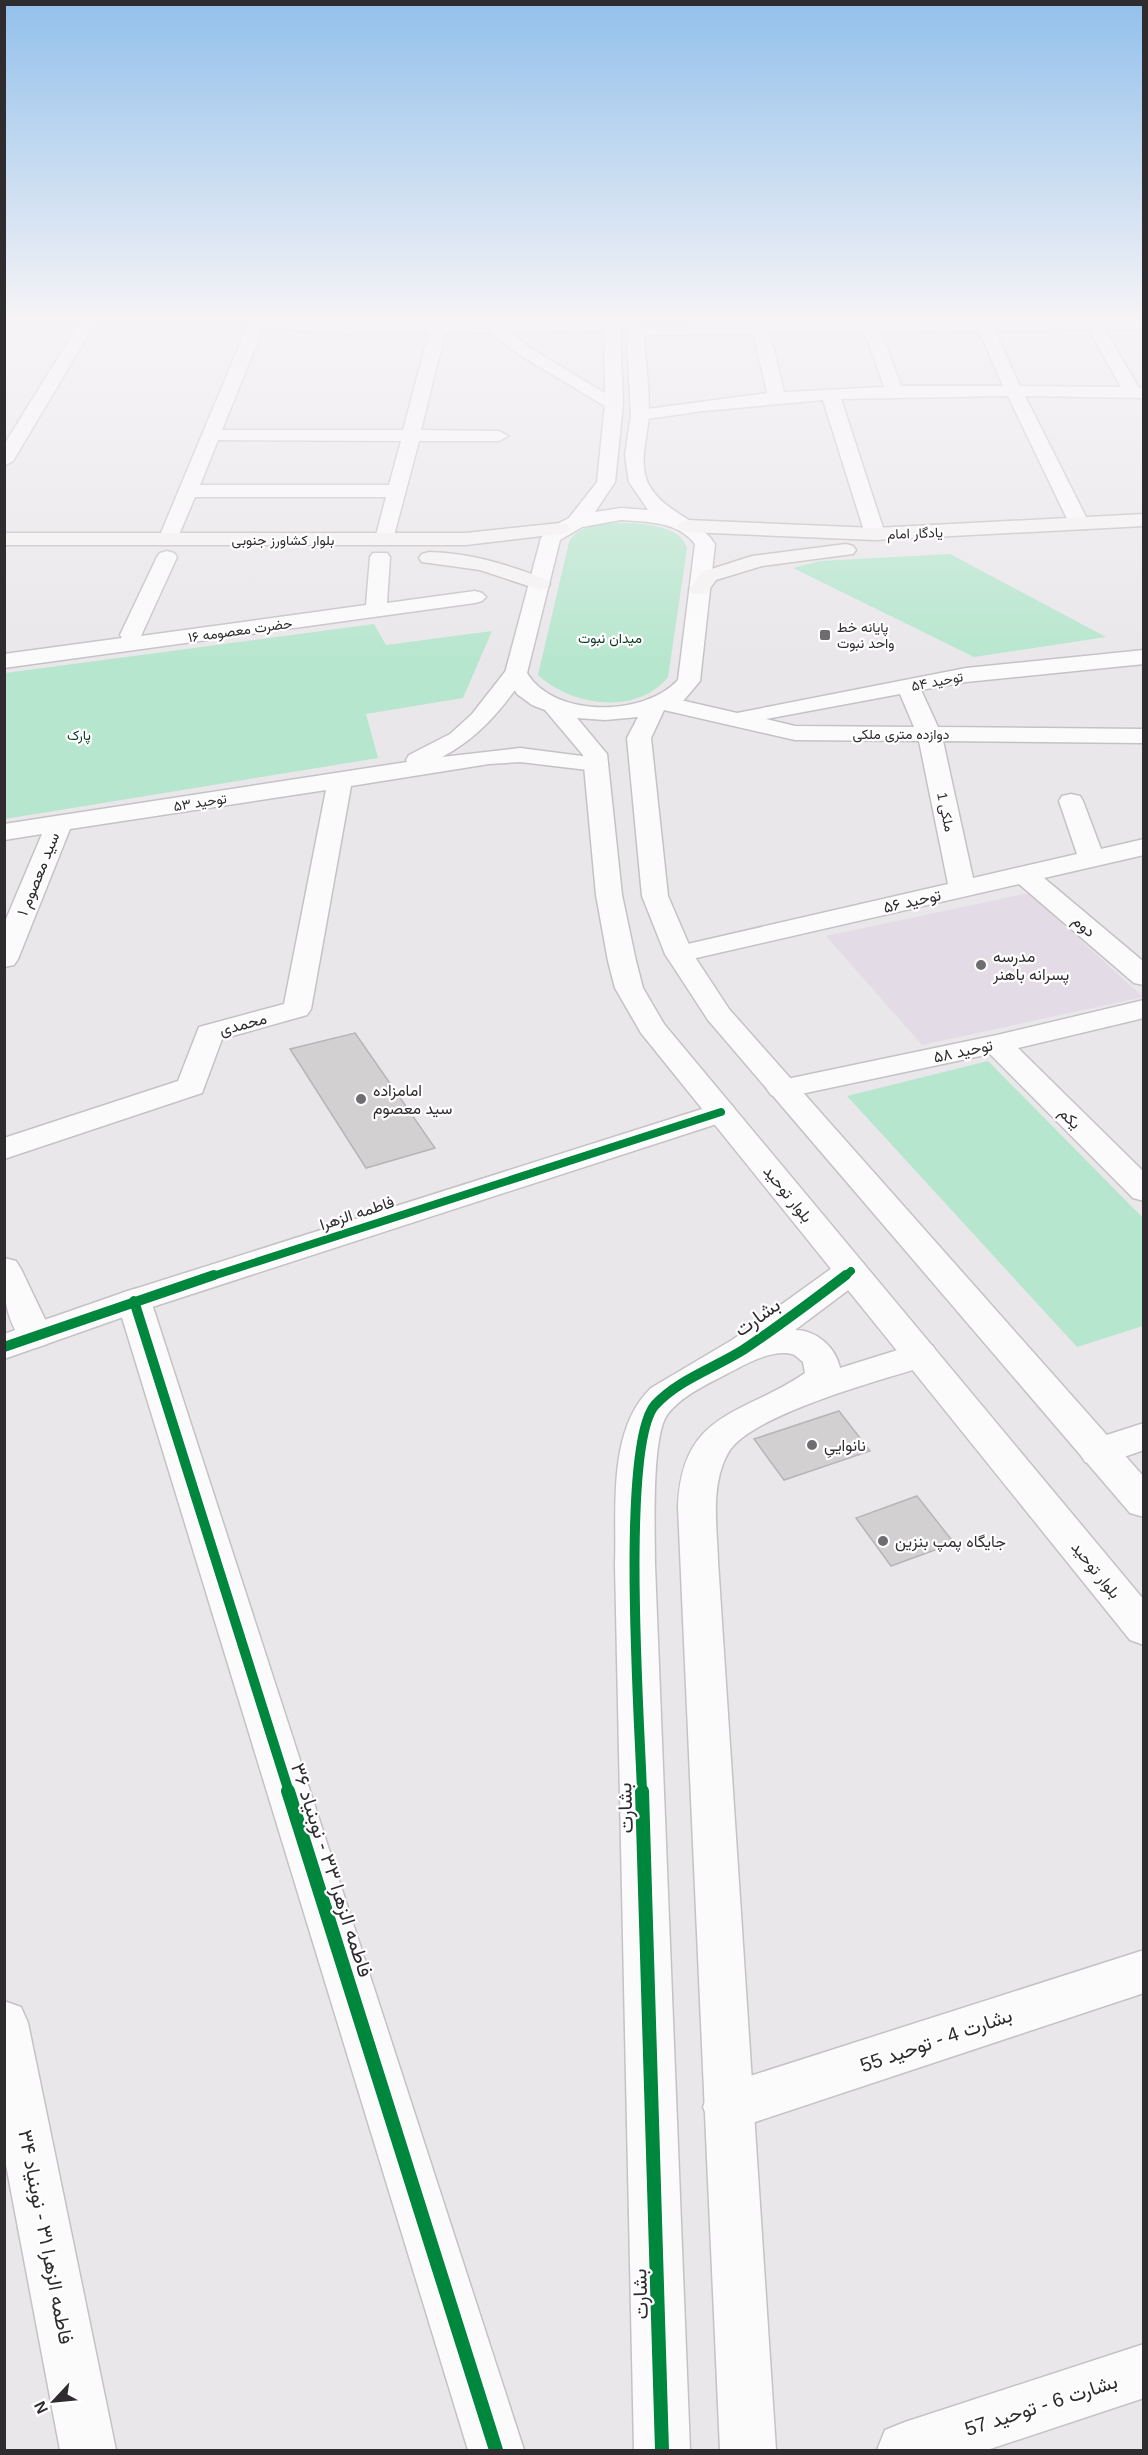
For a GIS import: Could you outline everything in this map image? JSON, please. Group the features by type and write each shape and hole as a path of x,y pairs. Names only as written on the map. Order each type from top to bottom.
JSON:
{"main road":[{"name":"یادگار امام","path":"680,523 875,534 1143,520"},
{"name":"بلوار کشاورز جنوبی","path":"4,558 167,549 464,549 568,526"},
{"path":"772,529 753,536 752,545 763,552 792,555"},
{"name":"یادگار امام","path":"699,590 709,576 732,567 792,555 1143,533"},
{"name":"بلوار کشاورز جنوبی","path":"4,539 167,549"},
{"name":"بلوار کشاورز جنوبی","path":"464,549 493,566 540,584"}],"street":[{"path":"6,457 19,437"},
{"path":"131,635 167,549 209,437"},
{"path":"376,611 382,548 411,437"},
{"path":"611,437 606,482 599,495 568,526 551,538 516,673 520,686 533,697 554,706 581,712 610,713 659,704 680,693 689,681 705,544 700,535 658,510 640,489 634,455 637,437"},
{"path":"844,437 875,534"},
{"path":"1036,437 1080,525"},
{"path":"636,474 653,495 679,512 745,528"},
{"path":"188,491 397,491"},
{"path":"568,526 621,514 680,523"},
{"name":"حضرت معصومه ۱۶","path":"4,661 476,597"},
{"path":"1138,657 1143,678"},
{"name":"توحید ۵۴","path":"733,719 966,675 1138,657"},
{"name":"توحید ۵۳","path":"395,771 458,739 480,719 516,673"},
{"name":"ملکی 1","path":"908,687 929,733 962,890"},
{"path":"659,704 639,738 655,896 680,954 718,1014 1143,1503"},
{"name":"دوازده متری ملکی","path":"659,704 795,733 1143,736"},
{"path":"554,706 596,759"},
{"path":"596,759 597,738 618,733 639,738"},
{"name":"توحید ۵۳","path":"4,832 395,771 520,755 596,759"},
{"name":"بلوار توحید","path":"596,759 609,895 630,988 651,1027 1143,1629"},
{"name":"محمدی","path":"4,1149 191,1087 209,1033 297,1009 340,780"},
{"path":"1071,801 1092,859"},
{"name":"سید معصوم ۱","path":"4,959 59,824"},
{"name":"توحید ۵۶","path":"680,954 1092,859 1141,851"},
{"name":"دوم","path":"1025,875 1143,977"},
{"name":"توحید ۵۸","path":"782,1089 997,1044 1138,1018"},
{"name":"یکم","path":"997,1044 1143,1191"},
{"name":"فاطمه الزهرا","path":"20,1341 134,1301 721,1112"},
{"path":"4,1269 20,1341"},
{"name":"بشارت","path":"662,2451 635,1565 636,1483 649,1414 671,1393 711,1366 741,1351 851,1271"},
{"name":"فاطمه الزهرا ۳۳ - نوبنیاد ۳۶","path":"134,1301 496,2451"},
{"path":"741,1351 774,1343 800,1342 820,1356 824,1378 797,1397"},
{"path":"748,2451 698,1561 699,1481 720,1437 735,1426 797,1397 920,1355"},
{"path":"1098,1452 1143,1436"},
{"name":"بشارت 4 - توحید 55","path":"728,2108 1143,1971"},
{"name":"فاطمه الزهرا ۳۱ - نوبنیاد ۳۴","path":"4,2023 88,2451"},
{"name":"بشارت 6 - توحید 57","path":"905,2451 1143,2371"}],"shaded area":[{"name":"مدرسه پسرانه باهنر","path":"1029,893 1143,997 922,1045 826,936"}],"green space":[{"name":"میدان نبوت","path":"634,523 673,532 684,542 687,549 668,677 655,689 639,698 622,702 585,700 552,686 538,675 569,542 574,535 589,527"},
{"path":"950,554 1106,637 974,657 793,568 820,561"},
{"name":"پارک","path":"374,624 386,645 492,631 463,698 366,714 378,758 5,819 5,673"},
{"path":"988,1061 1143,1218 1143,1326 1077,1347 847,1096"}],"building":[{"name":"امامزاده سید معصوم","path":"355,1033 435,1148 366,1168 290,1049"},
{"name":"نانواییِ","path":"839,1411 870,1451 784,1480 754,1439"},
{"path":"917,1496 954,1543 891,1566 856,1518"}],"cycle path":[{"path":"4,1347 134,1301 721,1112"},
{"path":"662,2450 635,1565 636,1490 640,1451 648,1416 664,1397 692,1378 744,1349 851,1271"},
{"path":"134,1301 496,2450"}],"place":[{"name":"پایانه خط واحد نبوت","path":"825,635"},
{"name":"مدرسه پسرانه باهنر","path":"981,965"},
{"name":"امامزاده سید معصوم","path":"361,1099"},
{"name":"نانواییِ","path":"812,1445"},
{"name":"جایگاه پمپ بنزین","path":"883,1541"}]}
